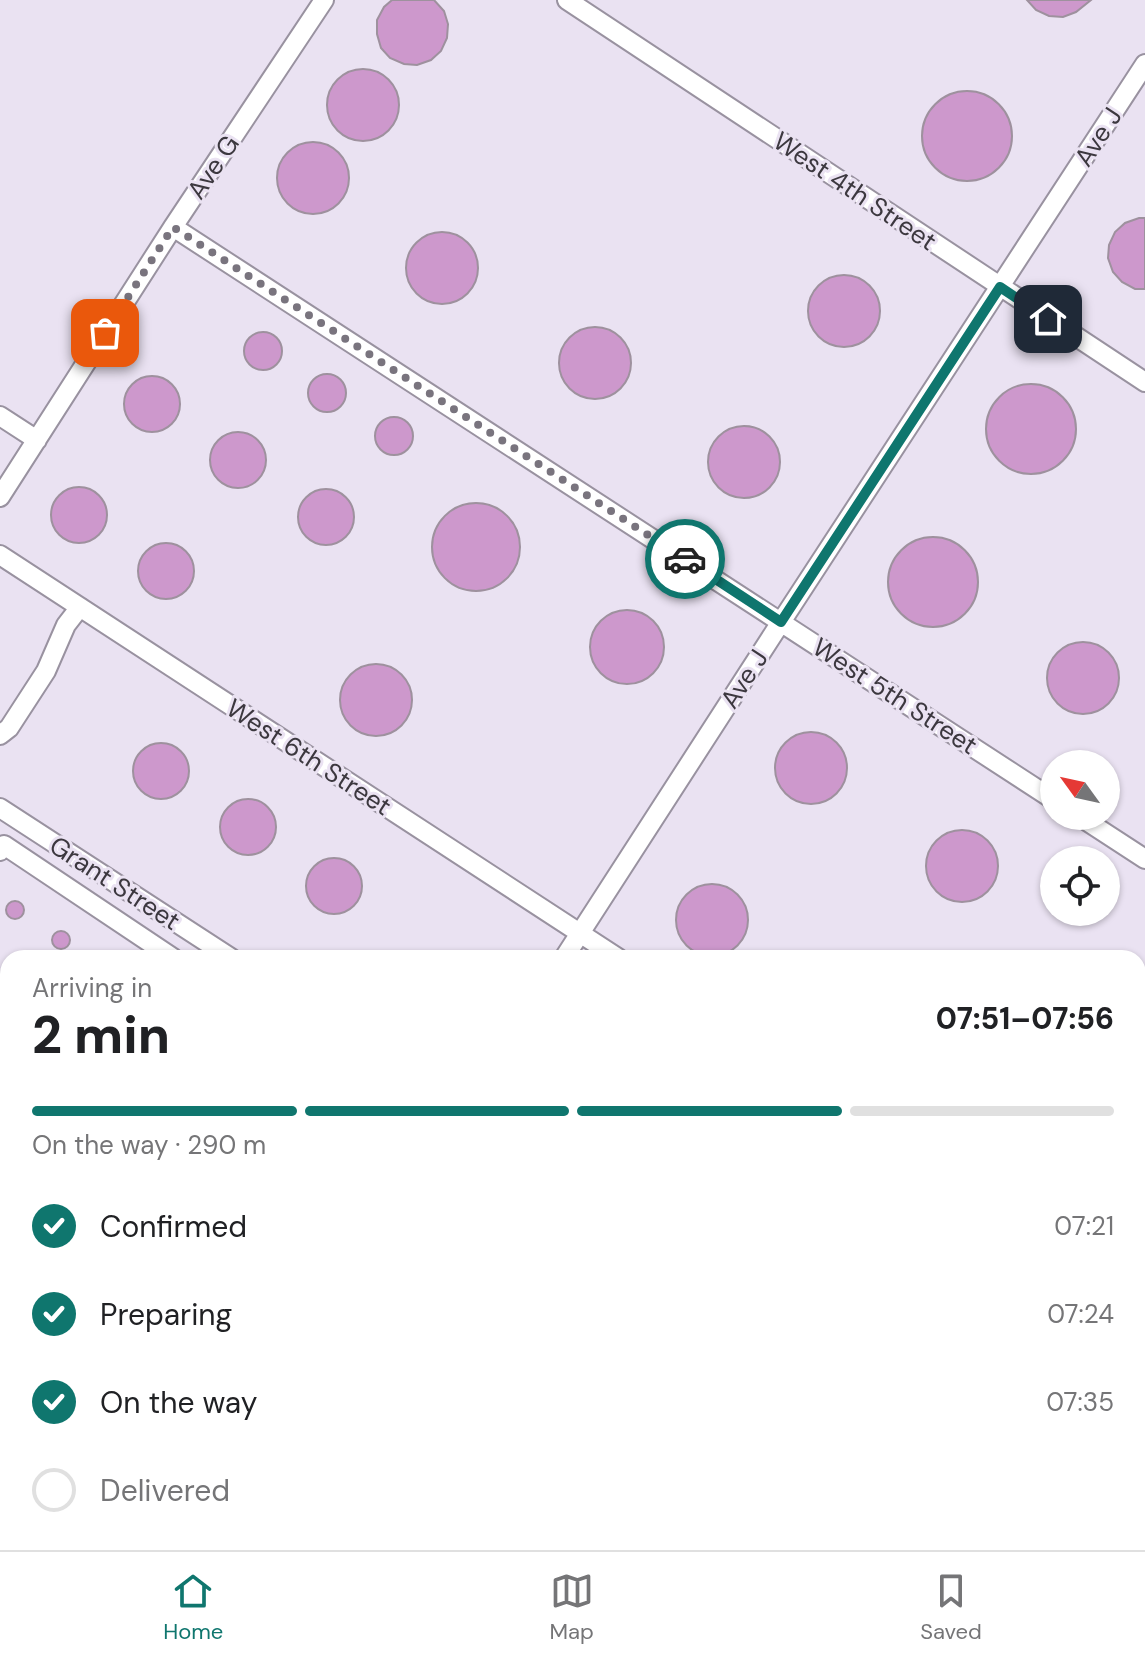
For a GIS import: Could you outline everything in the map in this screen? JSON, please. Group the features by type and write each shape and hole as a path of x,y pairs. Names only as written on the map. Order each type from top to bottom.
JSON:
{"street":[{"name":"Ave G","path":"0,497 173,227 324,0"},
{"name":"West 4th Street","path":"567,0 1145,382"},
{"name":"Ave J","path":"569,950 1145,64"},
{"name":"West 5th Street","path":"173,227 1040,791"},
{"path":"0,416 37,440"},
{"name":"West 6th Street","path":"0,555 605,950"},
{"path":"0,735 9,728 46,671 66,625 80,607"},
{"name":"Grant Street","path":"0,808 219,950"},
{"path":"1100,830 1145,859"},
{"path":"0,851 4,845 161,950"}],"building":[{"path":"392,0 434,0 444,11 448,24 447,38 441,51 431,60 417,65 404,64 390,58 381,48 377,20"},
{"path":"1027,0 1091,0 1076,12 1063,17 1049,16 1036,10"},
{"path":"363,69 383,75 393,85 399,105 393,125 383,135 363,141 343,135 333,125 327,105 333,85 343,75"},
{"path":"967,91 984,95 999,104 1008,119 1012,136 1008,153 999,168 984,177 967,181 950,177 935,168 926,153 922,136 926,119 935,104 950,95"},
{"path":"313,142 333,148 343,158 349,178 343,198 333,208 313,214 293,208 283,198 277,178 283,158 293,148"},
{"path":"1145,218 1145,289 1135,289 1122,282 1113,272 1108,258 1109,245 1115,232 1125,223"},
{"path":"442,232 462,238 472,248 478,268 472,288 462,298 442,304 422,298 412,288 406,268 412,248 422,238"},
{"path":"844,275 864,281 874,291 880,311 874,331 864,341 844,347 824,341 814,331 808,311 814,291 824,281"},
{"path":"595,327 615,333 625,343 631,363 625,383 615,393 595,399 575,393 565,383 559,363 565,343 575,333"},
{"path":"263,332 276,338 282,351 276,364 263,370 250,364 244,351 250,338"},
{"path":"327,374 340,380 346,393 340,406 327,412 314,406 308,393 314,380"},
{"path":"152,376 172,384 180,404 172,424 152,432 132,424 124,404 132,384"},
{"path":"1031,384 1048,388 1063,397 1072,412 1076,429 1072,446 1063,461 1048,470 1031,474 1014,470 999,461 990,446 986,429 990,412 999,397 1014,388"},
{"path":"394,417 407,423 413,436 407,449 394,455 381,449 375,436 381,423"},
{"path":"744,426 764,432 774,442 780,462 774,482 764,492 744,498 724,492 714,482 708,462 714,442 724,432"},
{"path":"238,432 258,440 266,460 258,480 238,488 218,480 210,460 218,440"},
{"path":"79,487 99,495 107,515 99,535 79,543 59,535 51,515 59,495"},
{"path":"326,489 346,497 354,517 346,537 326,545 306,537 298,517 306,497"},
{"path":"476,503 493,506 507,516 517,530 520,547 517,564 507,578 493,588 476,591 459,588 445,578 435,564 432,547 435,530 445,516 459,506"},
{"path":"933,537 950,541 965,550 974,565 978,582 974,599 965,614 950,623 933,627 916,623 901,614 892,599 888,582 892,565 901,550 916,541"},
{"path":"166,543 186,551 194,571 186,591 166,599 146,591 138,571 146,551"},
{"path":"627,610 641,613 653,621 661,633 664,647 661,661 653,673 641,681 627,684 613,681 601,673 593,661 590,647 593,633 601,621 613,613"},
{"path":"1083,642 1103,648 1113,658 1119,678 1113,698 1103,708 1083,714 1063,708 1053,698 1047,678 1053,658 1063,648"},
{"path":"383,664 402,674 410,686 410,714 402,726 390,734 369,736 350,726 342,714 340,693 350,674 362,666"},
{"path":"818,732 837,742 845,754 845,782 837,794 825,802 804,804 785,794 777,782 775,761 785,742 797,734"},
{"path":"161,743 181,751 189,771 181,791 161,799 141,791 133,771 141,751"},
{"path":"248,799 268,807 276,827 268,847 248,855 228,847 220,827 228,807"},
{"path":"969,830 988,840 996,852 996,880 988,892 976,900 955,902 936,892 928,880 926,859 936,840 948,832"},
{"path":"334,858 354,866 362,886 354,906 334,914 314,906 306,886 314,866"},
{"path":"705,884 726,886 738,894 748,913 746,934 732,950 692,950 686,946 676,927 678,906 686,894"},
{"path":"15,901 24,910 15,919 6,910"},
{"path":"61,931 70,940 61,949 52,940"}],"way so far":[{"path":"105,333 173,227 685,559"}],"route":[{"path":"685,559 781,622 1000,287 1048,319"}]}
